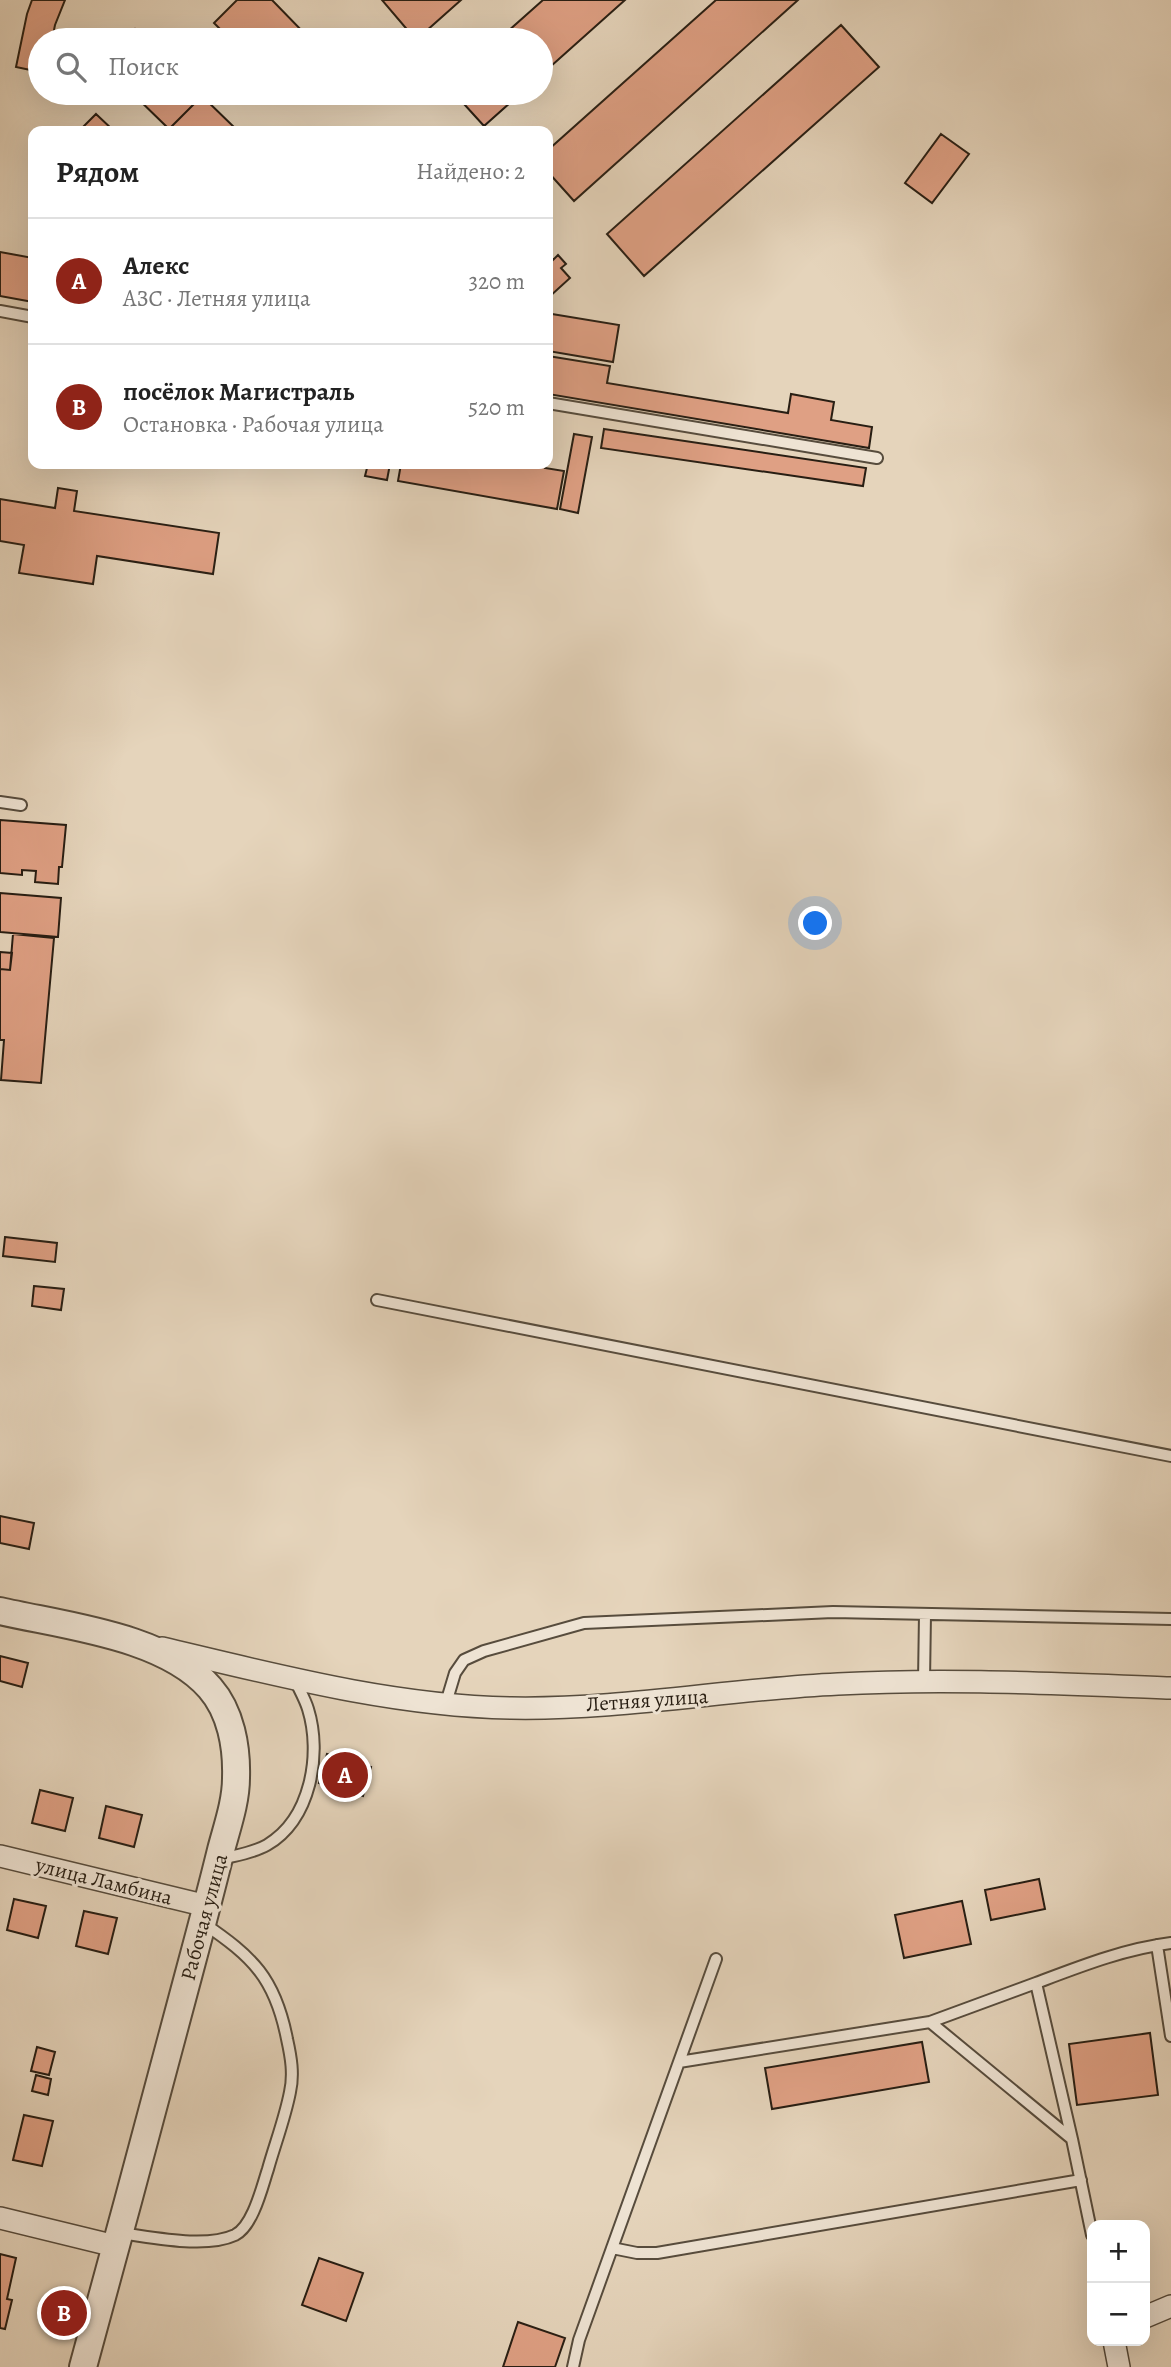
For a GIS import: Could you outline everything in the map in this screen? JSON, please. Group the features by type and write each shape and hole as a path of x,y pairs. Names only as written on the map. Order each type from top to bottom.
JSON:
{"street":[{"name":"Рабочая улица","path":"0,1611 130,1641 161,1653 197,1675 211,1689 222,1706 229,1722 236,1760 234,1798 219,1860 83,2367"},
{"name":"Летняя улица","path":"130,1641 295,1679 446,1703 511,1708 623,1704 835,1684 924,1681 1171,1688"},
{"name":"улица Ламбина","path":"0,1856 205,1914"},
{"path":"0,2218 117,2239"},
{"path":"1150,2315 1171,2306"},
{"path":"1115,2346 1119,2367"}],"lane":[{"path":"0,311 28,316"},
{"path":"553,404 877,458"},
{"path":"0,802 21,805"},
{"path":"377,1300 1171,1456"},
{"path":"446,1703 455,1673 464,1660 484,1651 584,1623 833,1612 1171,1619"},
{"path":"924,1681 925,1614"},
{"path":"219,1860 257,1850 271,1843 287,1828 307,1794 314,1750 308,1710 295,1679"},
{"path":"117,2239 219,2241 239,2233 257,2204 290,2091 292,2064 283,2014 269,1981 205,1914"},
{"path":"679,2062 930,2022 1100,1958 1171,1943"},
{"path":"1157,1945 1171,2036"},
{"path":"573,2367 579,2340 716,1959"},
{"path":"1036,1983 1089,2220"},
{"path":"930,2022 1072,2139"},
{"path":"612,2248 637,2253 657,2253 1081,2180"}],"building":[{"path":"32,0 65,0 54,28 28,28 28,70 16,67"},
{"path":"237,0 272,0 299,28 219,28 214,23"},
{"path":"382,0 461,0 430,28 406,28"},
{"path":"543,0 625,0 553,64 553,28 512,28"},
{"path":"716,0 798,0 574,201 553,178 553,146"},
{"path":"841,25 879,67 644,276 607,234"},
{"path":"144,105 193,105 172,126 166,126"},
{"path":"193,105 211,105 233,126 172,126"},
{"path":"465,105 508,105 484,126"},
{"path":"96,114 109,126 84,126"},
{"path":"941,134 969,154 932,203 905,183"},
{"path":"0,252 28,257 28,301 0,296"},
{"path":"558,255 566,264 561,268 570,278 553,293 553,260"},
{"path":"553,314 619,325 613,362 553,352"},
{"path":"553,357 610,366 607,383 788,413 791,394 834,402 831,420 872,427 869,448 553,395"},
{"path":"604,429 866,468 863,486 601,448"},
{"path":"574,434 592,437 578,513 560,509"},
{"path":"367,469 389,469 387,480 365,476"},
{"path":"400,469 564,471 557,509 398,481"},
{"path":"58,488 77,491 74,511 219,533 213,574 97,556 93,584 19,573 24,545 0,541 0,499 55,508"},
{"path":"0,820 66,825 58,884 35,882 36,871 22,870 22,875 0,873"},
{"path":"0,893 61,898 58,937 0,932"},
{"path":"13,934 54,938 41,1083 1,1080 4,1040 0,1040 0,969 10,970"},
{"path":"0,952 12,953 10,970 0,969"},
{"path":"5,1237 57,1243 55,1262 3,1256"},
{"path":"34,1286 64,1289 61,1310 32,1306"},
{"path":"0,1516 34,1523 29,1549 0,1543"},
{"path":"0,1656 28,1663 22,1687 0,1681"},
{"path":"327,1754 371,1767 363,1796 319,1783"},
{"path":"40,1790 73,1798 65,1831 32,1823"},
{"path":"106,1806 142,1815 134,1847 99,1838"},
{"path":"1039,1879 1045,1909 991,1920 985,1890"},
{"path":"14,1899 46,1906 38,1938 7,1930"},
{"path":"962,1901 971,1944 904,1958 895,1915"},
{"path":"84,1911 117,1918 108,1954 76,1946"},
{"path":"1150,2033 1158,2095 1077,2105 1069,2044"},
{"path":"922,2042 929,2082 772,2109 765,2068"},
{"path":"37,2047 55,2052 49,2075 31,2071"},
{"path":"36,2075 51,2079 48,2095 32,2091"},
{"path":"24,2115 53,2121 42,2166 13,2160"},
{"path":"0,2254 16,2258 7,2299 12,2300 5,2329 0,2328"},
{"path":"319,2258 363,2273 346,2321 302,2305"},
{"path":"518,2322 565,2338 555,2367 503,2367"}],"place":[{"name":"Алекс","path":"345,1775"},
{"name":"посёлок Магистраль","path":"64,2313"}]}
